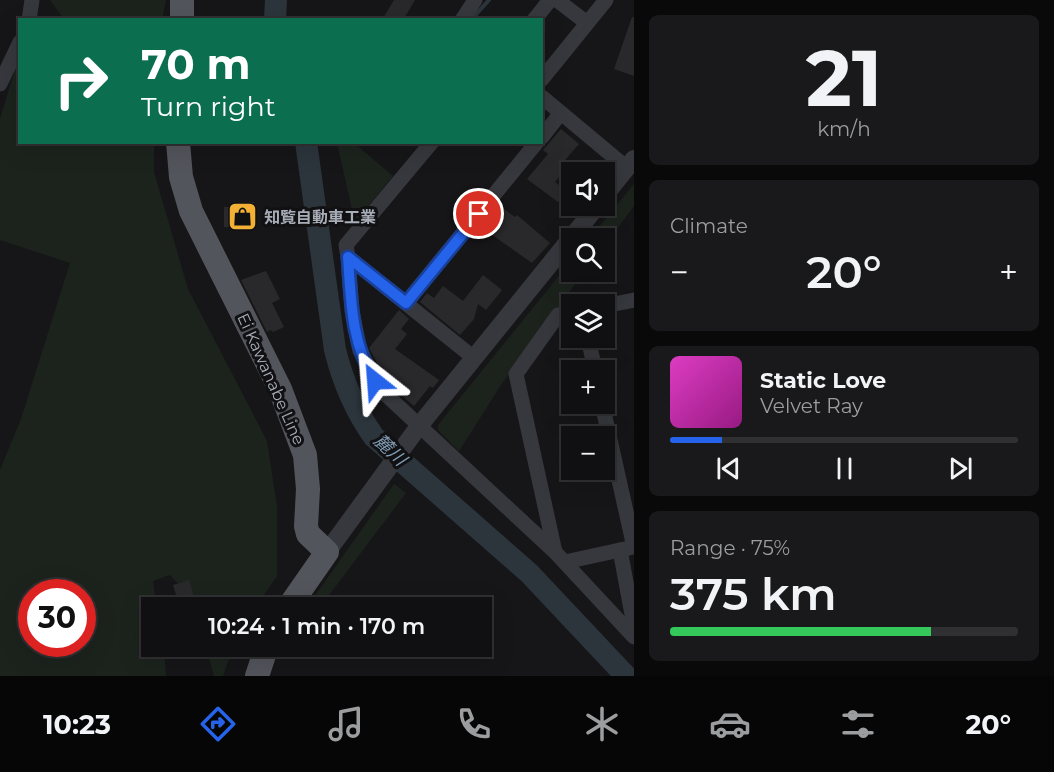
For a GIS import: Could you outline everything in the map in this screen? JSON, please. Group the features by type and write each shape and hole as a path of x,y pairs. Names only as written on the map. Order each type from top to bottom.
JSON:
{"main road":[{"path":"182,0 182,18"},
{"name":"Ei Kawanabe Line","path":"178,144 181,177 191,211 280,389 305,455 308,489 306,526 308,534 327,552"},
{"path":"296,597 327,552"},
{"path":"257,676 263,657"}],"street":[{"path":"28,18 32,0"},
{"path":"463,18 475,0"},
{"path":"536,18 550,0"},
{"path":"557,0 587,23"},
{"path":"543,78 606,0"},
{"path":"0,84 18,46"},
{"path":"543,98 560,114 631,164 615,183"},
{"path":"543,136 560,114"},
{"path":"430,144 346,245 352,311 360,351 382,391 417,429 560,557 634,637"},
{"path":"406,303 535,144"},
{"path":"327,552 417,429 589,216"},
{"path":"348,257 474,358"},
{"path":"615,304 634,300"},
{"path":"560,557 516,374 558,315 561,315"},
{"path":"604,414 629,548 634,625"},
{"path":"560,557 629,548"}],"shaded area":[{"path":"50,0 166,0 162,18 63,18"},
{"path":"17,62 18,144 154,144 154,172 188,289 267,441 277,507 277,576 263,597 190,597 170,575 153,581 155,597 141,597 141,657 165,657 166,676 0,676 0,470 21,419 70,263 0,240 0,119"},
{"path":"337,144 355,144 393,176 355,222"},
{"path":"634,184 634,206 615,232 615,228 598,228 608,216 615,216 615,207"},
{"path":"561,273 561,282 577,282 568,294 561,294 561,303 501,385 459,451 438,430 438,425"},
{"path":"394,484 406,493 328,597 314,597"},
{"path":"209,657 230,657 223,676 214,676"}],"building":[{"path":"394,0 415,0 404,18 383,18"},
{"path":"632,17 634,17 634,76 614,69"},
{"path":"561,129 579,144 561,162 561,175 555,182 561,186 561,198 558,202 527,179 548,154 543,150"},
{"path":"239,202 254,202 254,227 224,227 224,207 239,207"},
{"path":"496,207 502,212 504,209 515,217 517,215 550,243 532,263 481,227"},
{"path":"266,271 280,299 272,303 284,327 273,332 271,330 267,332 241,280"},
{"path":"483,275 502,290 486,310 478,304 474,319 460,335 420,302 427,293 434,298 443,286 463,301"},
{"path":"399,310 409,319 401,329 407,334 395,349 439,380 433,388 430,386 414,406 394,389 398,385 384,375 382,371 384,368 377,363 369,348"},
{"path":"189,580 194,597 177,597 173,585"}],"waterway":[{"name":"麓川","path":"275,18 276,0"},
{"path":"473,18 489,0"},
{"name":"麓川","path":"306,144 335,350 346,384 361,416 374,437 529,573 626,676"}],"place":[{"name":"知覧自動車工業","path":"243,217"}],"route":[{"path":"375,381 360,351 352,311 348,257 406,303 479,214"}]}
